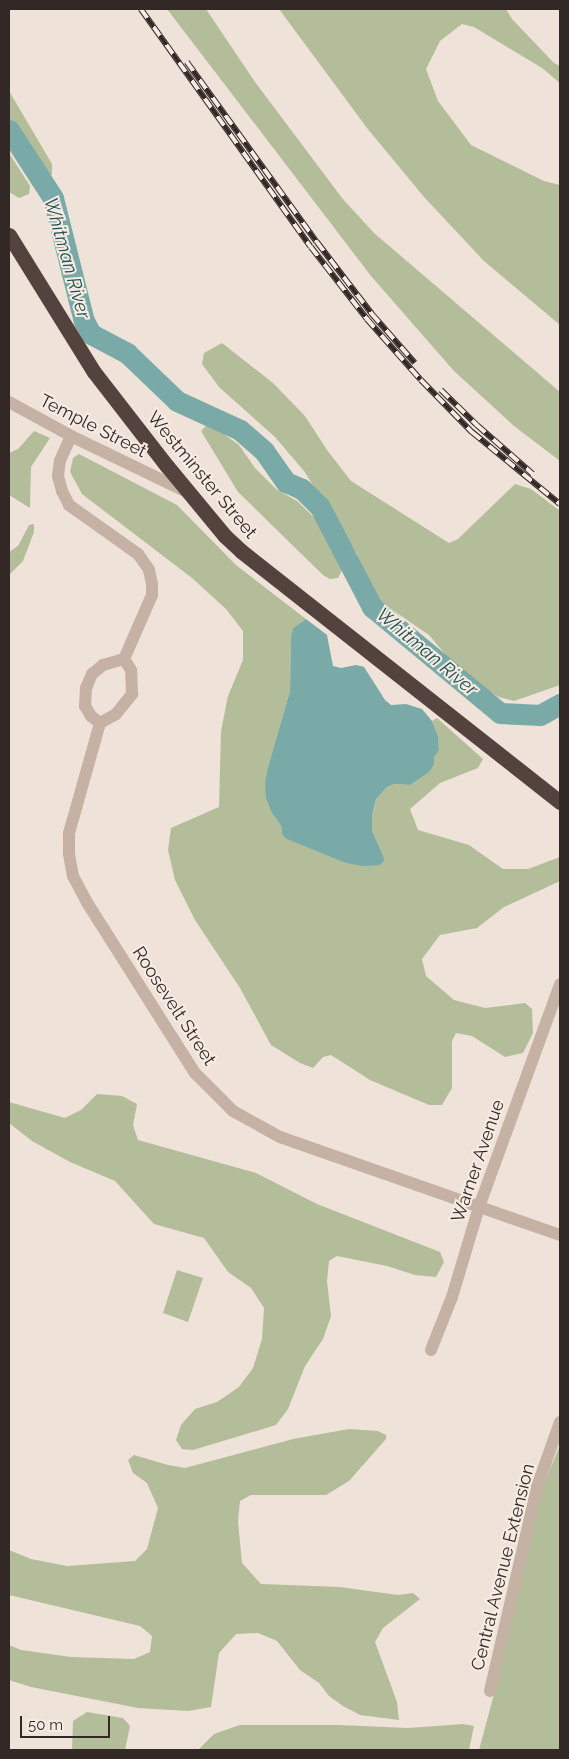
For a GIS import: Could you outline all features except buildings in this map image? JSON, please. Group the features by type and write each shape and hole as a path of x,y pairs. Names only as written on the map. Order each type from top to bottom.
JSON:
{"highway":[{"name":"Westminster Street","path":"9,235 94,372 189,493 241,551 560,802"}],"street":[{"name":"Temple Street","path":"9,402 71,436 189,493"},
{"path":"71,436 60,461 58,476 62,491 69,505 138,554 149,570 152,594 124,659"},
{"path":"124,659 131,670 132,694 116,714 100,723 91,716 85,706 86,688 92,674 103,665 124,659"},
{"name":"Roosevelt Street","path":"100,723 70,834 69,854 73,876 195,1072 234,1111 280,1137 560,1235"},
{"name":"Warner Avenue","path":"431,1350 452,1298 478,1207 560,984"},
{"name":"Central Avenue Extension","path":"490,1691 537,1486 560,1422"}],"green space":[{"path":"167,9 206,9 255,82 342,198 374,233 560,392 560,461 514,426 454,371 371,276"},
{"path":"279,9 506,9 512,19 554,63 560,66 560,83 542,68 474,27 462,24 440,41 426,69 438,101 471,145 544,181 560,185 560,325 484,261 424,197 367,128"},
{"path":"9,91 52,164 52,175 44,173 9,120"},
{"path":"9,153 30,186 29,194 19,198 9,192"},
{"path":"222,343 273,383 305,416 327,450 351,481 449,543 458,539 515,484 531,489 560,511 560,685 514,701 499,697 466,679 429,635 375,598 365,579 357,554 304,471 275,437 219,387 202,364 204,353"},
{"path":"209,423 239,445 255,468 276,489 297,501 318,521 343,568 338,578 330,579 323,575 238,492 201,431"},
{"path":"34,431 50,438 31,467 30,508 9,495 9,453 18,449"},
{"path":"79,454 177,505 236,565 306,619 293,628 291,636 290,691 268,767 272,813 281,826 282,834 383,855 372,831 372,815 376,799 387,787 394,784 410,785 434,766 434,757 439,751 438,736 432,721 437,718 483,759 478,768 440,783 410,809 418,830 469,845 503,869 528,869 560,857 560,881 504,907 477,928 440,935 422,959 426,976 454,1000 485,1008 525,1003 532,1009 533,1033 523,1053 505,1057 472,1036 456,1033 452,1041 452,1088 442,1105 429,1105 370,1080 331,1055 323,1057 313,1068 300,1063 271,1045 240,988 195,920 175,880 168,850 171,828 219,807 221,731 228,696 243,660 243,631 226,609 192,578 82,494 70,472 73,458"},
{"path":"34,524 34,532 23,561 9,575 9,552 18,546 29,525"},
{"path":"97,1094 122,1096 137,1104 133,1125 138,1140 256,1173 317,1204 440,1252 444,1262 436,1277 415,1275 387,1266 337,1256 329,1261 327,1281 331,1316 323,1339 305,1366 288,1409 276,1425 193,1450 182,1449 176,1440 181,1425 195,1409 217,1402 239,1387 253,1368 262,1339 264,1308 251,1288 228,1272 204,1238 154,1224 115,1181 70,1162 32,1141 9,1123 9,1102 65,1118 81,1110"},
{"path":"177,1270 203,1278 188,1322 163,1313"},
{"path":"349,1429 378,1431 386,1435 386,1439 349,1481 326,1495 251,1495 240,1501 238,1522 242,1563 261,1584 340,1587 398,1595 413,1593 420,1599 383,1628 375,1642 397,1702 399,1720 360,1715 343,1706 329,1696 319,1683 300,1670 277,1641 258,1633 236,1634 219,1653 211,1707 188,1711 138,1708 31,1687 9,1680 9,1645 21,1650 71,1657 134,1659 150,1652 152,1636 140,1626 9,1595 9,1550 31,1559 67,1566 135,1561 147,1549 158,1508 147,1483 133,1473 128,1460 134,1455 185,1468 293,1439"},
{"path":"560,1445 560,1750 479,1750 494,1694 538,1498"},
{"path":"87,1712 123,1718 130,1726 125,1750 72,1750 73,1721"},
{"path":"463,1724 474,1726 469,1750 198,1750 214,1734 240,1725 339,1725 408,1728"}],"water":[{"path":"306,619 327,635 333,666 341,668 356,665 364,667 385,700 391,705 406,704 422,709 432,721 438,736 439,751 434,757 434,765 429,772 410,785 394,784 387,787 376,799 372,815 372,831 383,855 384,861 380,865 363,866 346,863 287,839 282,834 281,826 272,813 266,798 265,783 268,767 290,691 291,636 293,628"}],"waterway":[{"name":"Whitman River","path":"9,130 53,198 84,321 91,334 127,353 177,401 240,430 264,451 286,482 302,489 320,507 372,607 500,713 540,715 560,704"}],"railway":[{"path":"141,9 311,247 367,319 421,380 472,432 560,504"},
{"path":"187,62 317,242 372,314 415,363"},
{"path":"441,390 477,425 533,474"}]}
